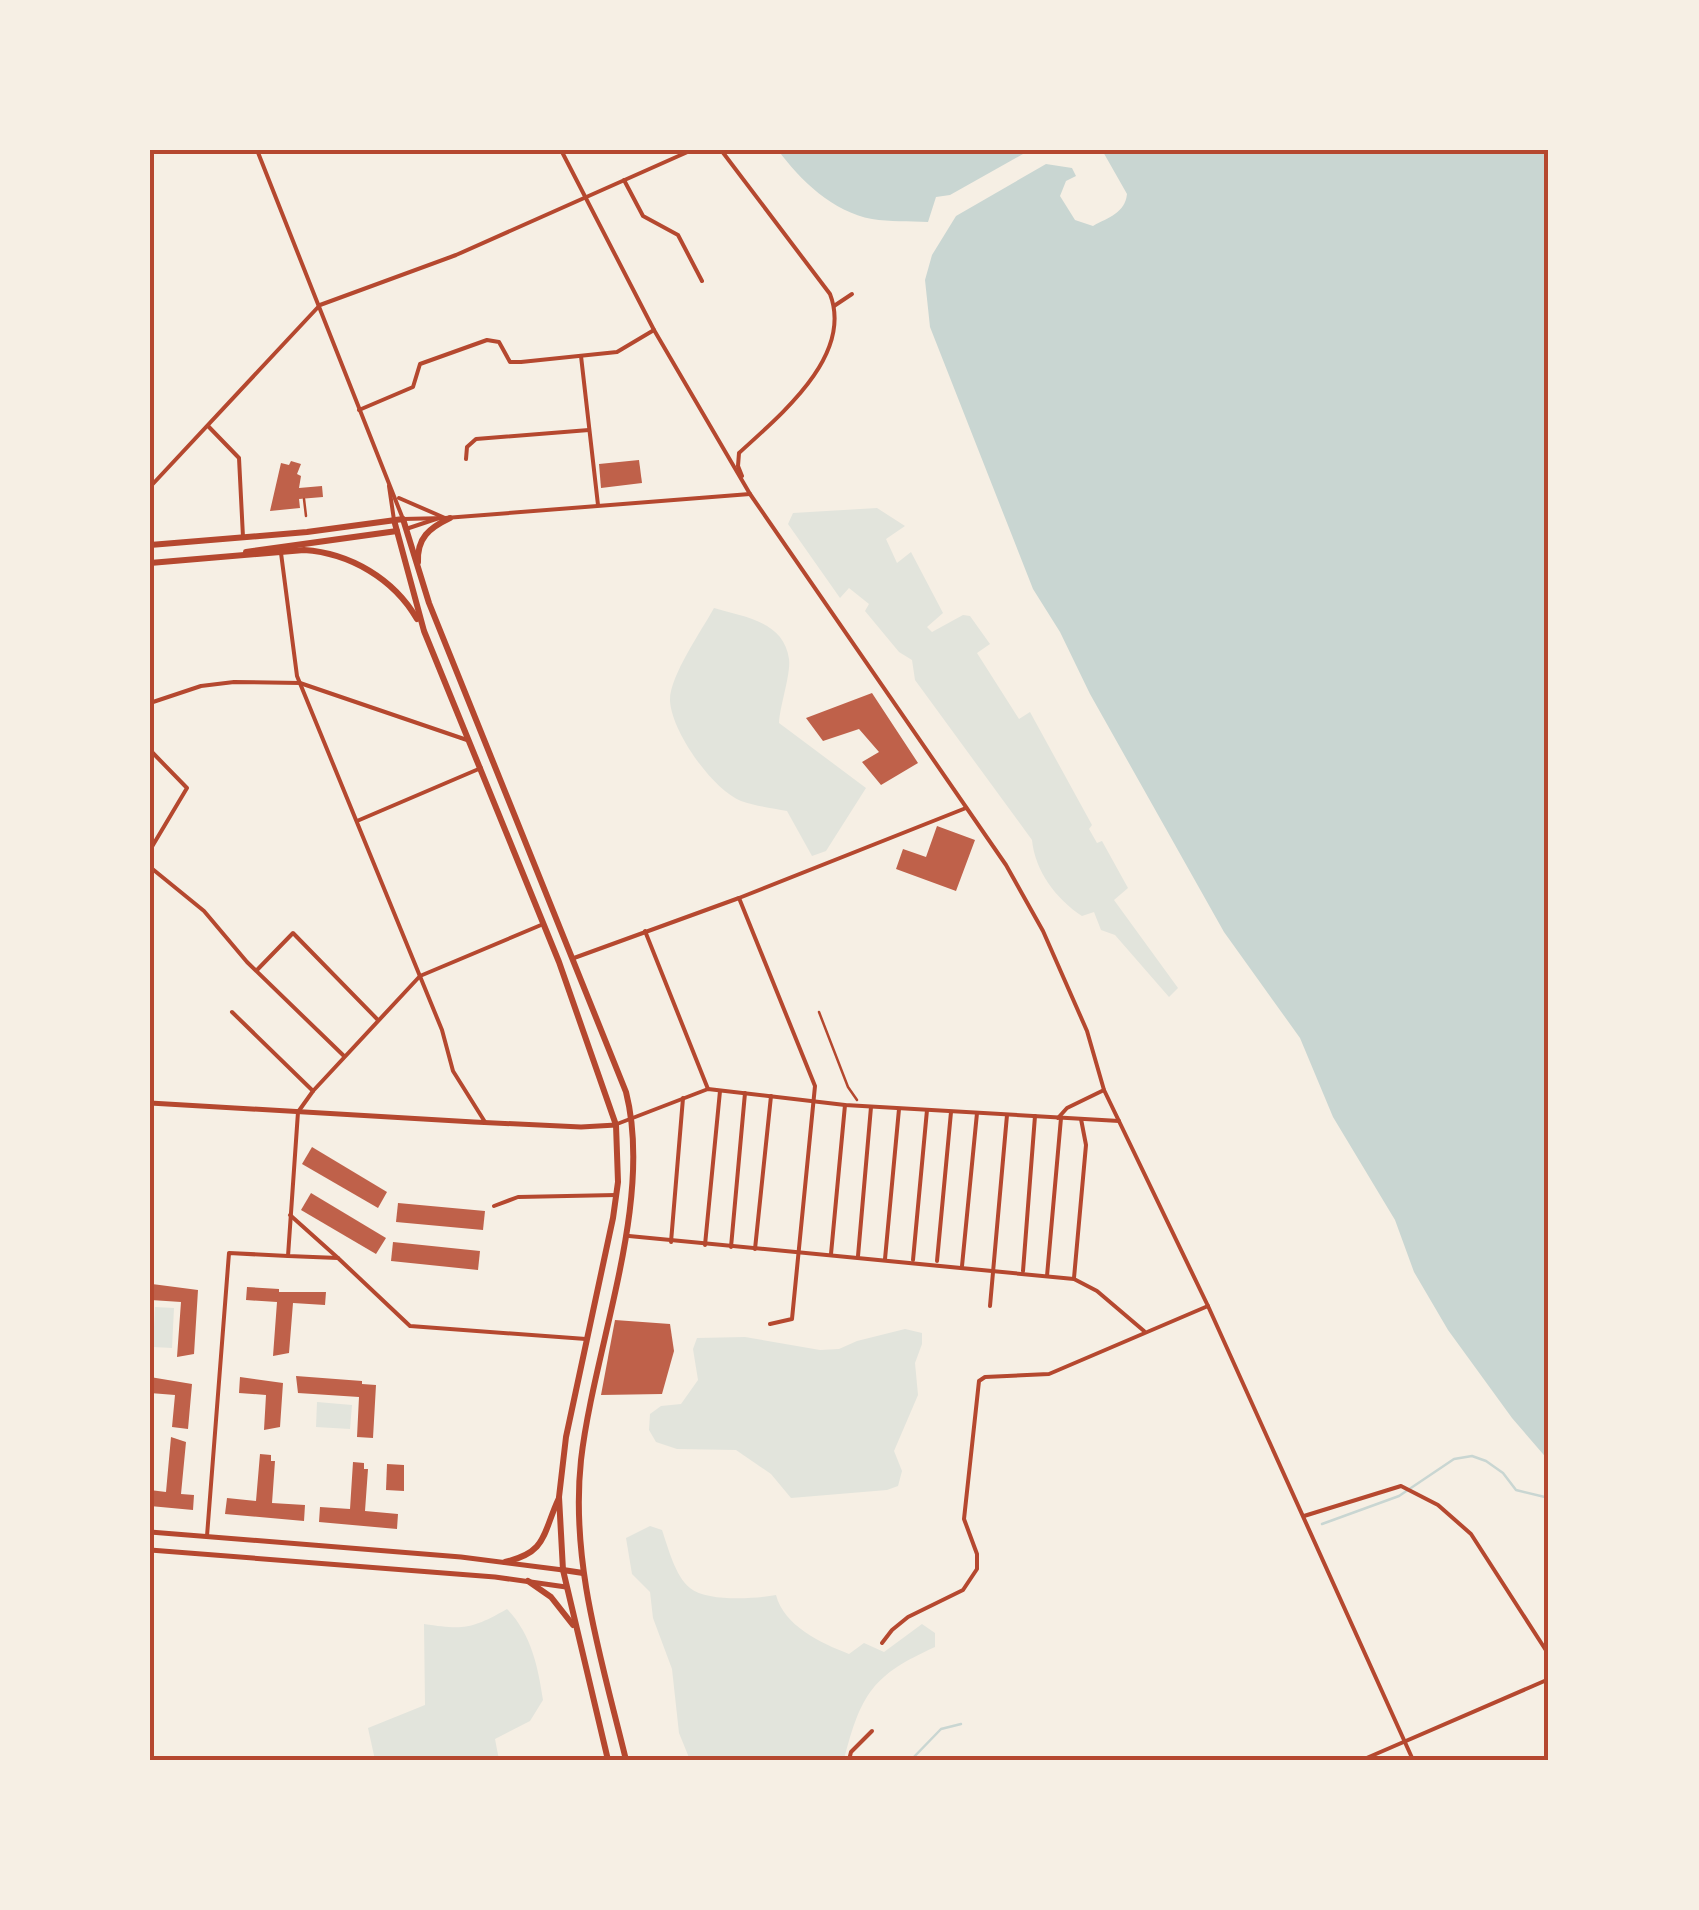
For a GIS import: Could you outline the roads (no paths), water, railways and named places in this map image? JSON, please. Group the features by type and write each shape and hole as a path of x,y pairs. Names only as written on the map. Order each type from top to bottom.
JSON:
{"main road":[{"path":"419,573 420,543 444,518"},
{"path":"150,545 403,519 419,573 574,958 632,1116 634,1176 581,1459 578,1498 585,1589 626,1760"},
{"path":"394,520 424,630 543,924 616,1125 616,1195 562,1456 560,1497 566,1587 608,1760"},
{"path":"230,556 261,547 406,529"},
{"path":"150,563 328,552 348,558 406,600 424,630"},
{"path":"543,924 558,918"},
{"path":"504,1562 522,1558 541,1545 560,1497"},
{"path":"563,1570 582,1572"},
{"path":"528,1581 562,1608 577,1632"},
{"path":"566,1587 585,1589"}],"street":[{"path":"257,150 403,519 750,494"},
{"path":"561,150 654,330 750,494 1006,865 1044,931 1087,1031 1104,1090 1208,1306 1413,1760"},
{"path":"150,487 320,305 456,255 692,150"},
{"path":"721,150 830,294 836,321 811,380 739,453 738,466 750,494"},
{"path":"624,180 643,216 678,235 702,281"},
{"path":"834,306 852,294"},
{"path":"359,410 413,388 420,364 487,340 499,342 510,362 616,352 654,330"},
{"path":"581,356 598,507"},
{"path":"208,426 239,458 243,537"},
{"path":"466,460 467,448 476,439 589,430"},
{"path":"389,486 394,520"},
{"path":"395,495 444,518"},
{"path":"406,529 444,518"},
{"path":"282,552 293,661 300,683 442,1030 453,1071 485,1122"},
{"path":"150,703 201,686 300,683 468,740"},
{"path":"150,750 187,788 150,850"},
{"path":"357,821 480,768"},
{"path":"574,958 967,808"},
{"path":"150,867 204,912 344,1056"},
{"path":"739,898 815,1086 792,1319 770,1324"},
{"path":"288,1256 298,1112 313,1091 420,976 543,924"},
{"path":"645,931 708,1089"},
{"path":"257,970 293,934 378,1020"},
{"path":"232,1012 313,1091"},
{"path":"150,1102 581,1127 616,1125 708,1089 870,1107 1119,1121"},
{"path":"1047,1276 1060,1118 1067,1108 1104,1090"},
{"path":"705,1245 720,1091"},
{"path":"731,1247 745,1092"},
{"path":"755,1249 771,1096"},
{"path":"671,1242 682,1098"},
{"path":"830,1256 845,1105"},
{"path":"858,1257 870,1107"},
{"path":"885,1259 899,1108"},
{"path":"913,1262 927,1110"},
{"path":"937,1264 951,1112"},
{"path":"962,1266 978,1113"},
{"path":"990,1306 1006,1115"},
{"path":"1022,1272 1034,1116"},
{"path":"1074,1279 1086,1145 1081,1119"},
{"path":"494,1206 518,1197 616,1195"},
{"path":"290,1215 410,1326 586,1339"},
{"path":"624,1235 1074,1279 1097,1290 1146,1332"},
{"path":"206,1554 229,1253 338,1258"},
{"path":"882,1643 908,1617 963,1590 977,1569 977,1554 964,1519 978,1381 985,1377 1049,1374 1208,1306"},
{"path":"1304,1516 1401,1486 1438,1505 1471,1534 1549,1655"},
{"path":"150,1532 563,1570"},
{"path":"150,1550 566,1587"},
{"path":"418,1554 418,1572"},
{"path":"1362,1760 1549,1679"},
{"path":"849,1760 851,1752 872,1730"}],"waterway":[{"path":"1322,1524 1399,1496 1454,1459 1472,1456 1503,1473 1516,1490 1549,1498"},
{"path":"911,1760 941,1729 961,1724"}]}
